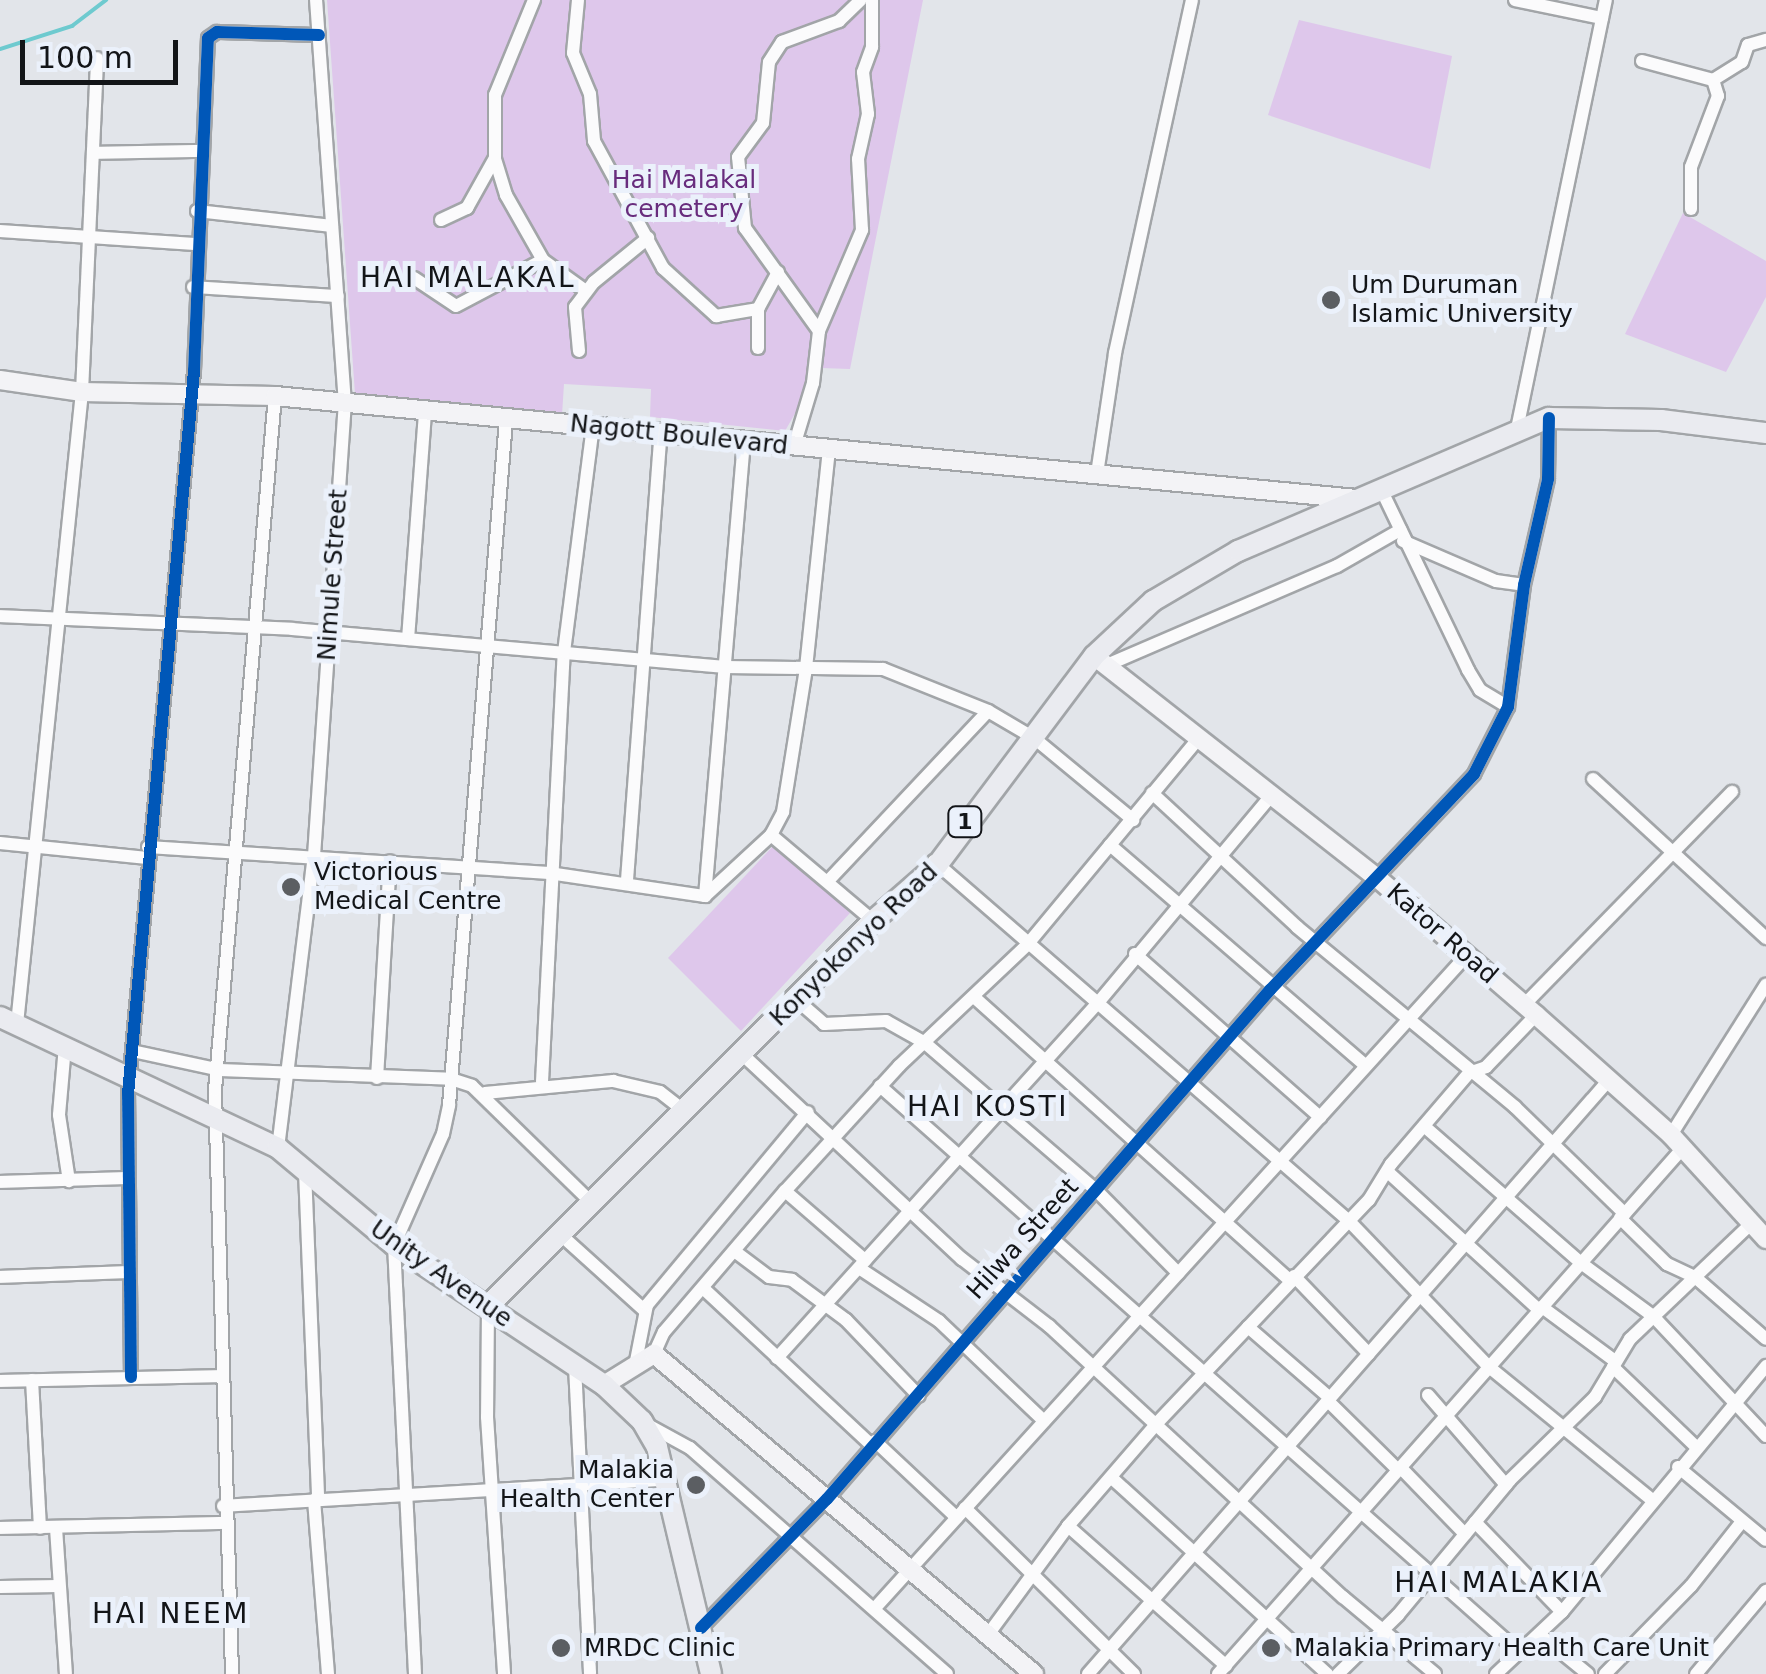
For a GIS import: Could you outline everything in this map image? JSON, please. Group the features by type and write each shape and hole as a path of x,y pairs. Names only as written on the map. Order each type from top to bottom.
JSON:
{"main road":[{"name":"Konyokonyo Road","path":"488,1306 935,862 1101,661 1122,625 1204,569 1517,429 1550,418 1661,420 1766,433"},
{"name":"Unity Avenue","path":"8,1021 131,1074 278,1148 394,1245 604,1386 642,1421 665,1480 710,1674"}],"street":[{"name":"Nimule Street","path":"278,1148 314,856 345,404 316,0"},
{"path":"534,0 495,95 496,158 506,195 543,260 586,291"},
{"path":"578,0 573,53 592,103 594,141 663,268 716,316 758,309"},
{"path":"818,331 740,215 738,157 763,123 769,62 782,42 838,20 861,0"},
{"path":"794,446 813,383 818,331 862,230 859,153 868,114 863,72 872,47 872,0"},
{"path":"1097,474 1115,353 1192,0"},
{"path":"1516,0 1602,18"},
{"path":"1517,429 1606,0"},
{"path":"131,1377 131,1074 136,1052 167,620 191,394 195,244 211,34 319,35"},
{"path":"1642,62 1713,80 1742,62 1748,45 1766,40"},
{"path":"8,1021 38,848 56,618 82,392 96,58"},
{"path":"1691,209 1691,168 1718,96 1713,80"},
{"path":"92,152 201,151"},
{"path":"441,220 467,208 496,158"},
{"path":"197,211 332,226"},
{"path":"0,231 195,244"},
{"path":"579,351 574,318 586,291 648,238"},
{"path":"414,278 456,306 543,260"},
{"path":"758,348 758,309 778,272"},
{"path":"193,287 338,296"},
{"name":"Nagott Boulevard","path":"0,380 82,392 275,396 1357,500"},
{"path":"232,1674 219,1376 216,1114 252,628 275,396"},
{"path":"408,639 425,410"},
{"name":"Hilwa Street","path":"701,1628 827,1499 1003,1294 1231,1040 1270,990 1318,944 1375,876 1474,774 1508,706 1524,585 1548,479 1550,418"},
{"path":"415,1674 394,1245 444,1134 456,982 473,868 506,420"},
{"path":"542,1082 564,652 593,426"},
{"path":"628,880 641,658 661,432"},
{"path":"705,896 744,443"},
{"path":"705,896 771,834 783,812 806,668 828,449"},
{"path":"1381,489 1480,690 1508,706"},
{"path":"1402,536 1496,582 1524,585"},
{"path":"1101,661 1402,536"},
{"path":"0,616 167,620 491,644 725,667 883,669 988,711 1034,738 1133,820"},
{"name":"Kator Road","path":"1101,661 1269,798 1375,876 1467,955 1676,1142 1766,1239"},
{"path":"828,881 988,711"},
{"path":"604,1386 645,1358 737,1253 785,1191 880,1086 1027,944 1198,739"},
{"path":"1593,779 1766,938"},
{"path":"987,1636 1034,1578 1068,1526 1113,1479 1158,1422 1349,1222 1468,1073 1486,1067 1530,1010 1732,792"},
{"path":"1152,793 1223,862 1552,1146 1667,1264 1695,1277 1766,1338"},
{"path":"776,1358 1097,1004 1179,906 1223,862 1269,798"},
{"path":"771,834 872,921"},
{"path":"0,842 38,848 238,851 550,872 628,880 705,896"},
{"path":"1110,845 1270,990 1366,1066"},
{"path":"376,1078 390,861"},
{"path":"935,862 1187,1087 1349,1222 1490,1367 1652,1500"},
{"path":"1136,954 1320,1117"},
{"path":"875,1608 1467,955"},
{"path":"1068,1526 1153,1600 1222,1670 1622,1216 1676,1142 1765,996"},
{"path":"974,997 1142,1142 1369,1354"},
{"path":"798,1000 824,1024 886,1021 925,1043 1004,1106 1096,1190 1178,1273"},
{"path":"65,1046 59,1115 69,1180"},
{"path":"136,1052 220,1070 286,1076 451,1079 486,1092 592,1204"},
{"path":"742,1054 912,1206 1003,1294 1049,1326 1091,1369 1158,1422 1242,1499 1312,1568 1436,1674"},
{"path":"1088,1674 1610,1080"},
{"path":"486,1092 542,1082 638,1084 686,1112"},
{"path":"880,1086 1203,1378 1363,1510 1518,1651"},
{"path":"645,1358 645,1311 808,1112"},
{"path":"1424,1126 1509,1195 1581,1263 1654,1316 1766,1436"},
{"path":"305,1171 316,1500 328,1674"},
{"path":"1389,1173 1541,1309 1614,1364 1694,1446"},
{"path":"0,1182 129,1178"},
{"path":"785,1191 862,1264 912,1301 1044,1422"},
{"path":"1338,1674 1384,1630 1506,1485 1567,1427 1654,1316 1752,1222"},
{"path":"561,1235 645,1311"},
{"path":"737,1253 769,1277 792,1280 846,1320 919,1396"},
{"path":"0,1278 130,1272"},
{"path":"704,1289 873,1443 1034,1578 1134,1674"},
{"path":"488,1306 491,1491 504,1674"},
{"path":"1248,1328 1329,1400 1465,1534"},
{"path":"645,1358 827,1499 1034,1674"},
{"path":"574,1366 577,1483 590,1674"},
{"path":"1496,1674 1562,1612 1694,1446 1766,1366"},
{"path":"0,1381 219,1376"},
{"path":"32,1380 40,1528"},
{"path":"1428,1395 1506,1485"},
{"path":"642,1421 690,1448 946,1674"},
{"path":"1678,1466 1740,1524 1766,1540"},
{"path":"1113,1479 1327,1674"},
{"path":"223,1506 665,1480"},
{"path":"1475,1522 1562,1612"},
{"path":"0,1528 224,1523"},
{"path":"1606,1674 1691,1586 1740,1524"},
{"path":"56,1528 66,1674"},
{"path":"0,1587 58,1586"},
{"path":"1696,1674 1766,1591"},
{"path":"1539,1634 1588,1674"}],"green space":[{"name":"Hai Malakal cemetery","path":"327,0 923,0 850,369 821,368 785,431 650,417 651,389 564,384 562,415 355,394"},
{"path":"1299,20 1452,56 1430,169 1268,115"},
{"path":"1683,213 1766,261 1766,297 1726,372 1625,334"},
{"path":"775,844 850,913 741,1031 668,958"}],"waterway":[{"path":"0,49 72,26 106,0"}],"cycle path":[{"path":"131,1377 128,1094 194,371 208,38 217,32 319,35"},
{"path":"701,1628 827,1499 1270,990 1474,774 1508,707 1524,585 1548,479 1549,418"}],"place":[{"name":"Um Duruman Islamic University","path":"1331,300"},
{"name":"Victorious Medical Centre","path":"291,887"},
{"name":"Malakia Health Center","path":"696,1485"},
{"name":"MRDC Clinic","path":"561,1648"},
{"name":"Malakia Primary Health Care Unit","path":"1271,1648"}],"district":[{"name":"HAI MALAKAL","path":"468,278"},
{"name":"HAI KOSTI","path":"988,1107"},
{"name":"HAI MALAKIA","path":"1499,1583"},
{"name":"HAI NEEM","path":"171,1614"}]}
